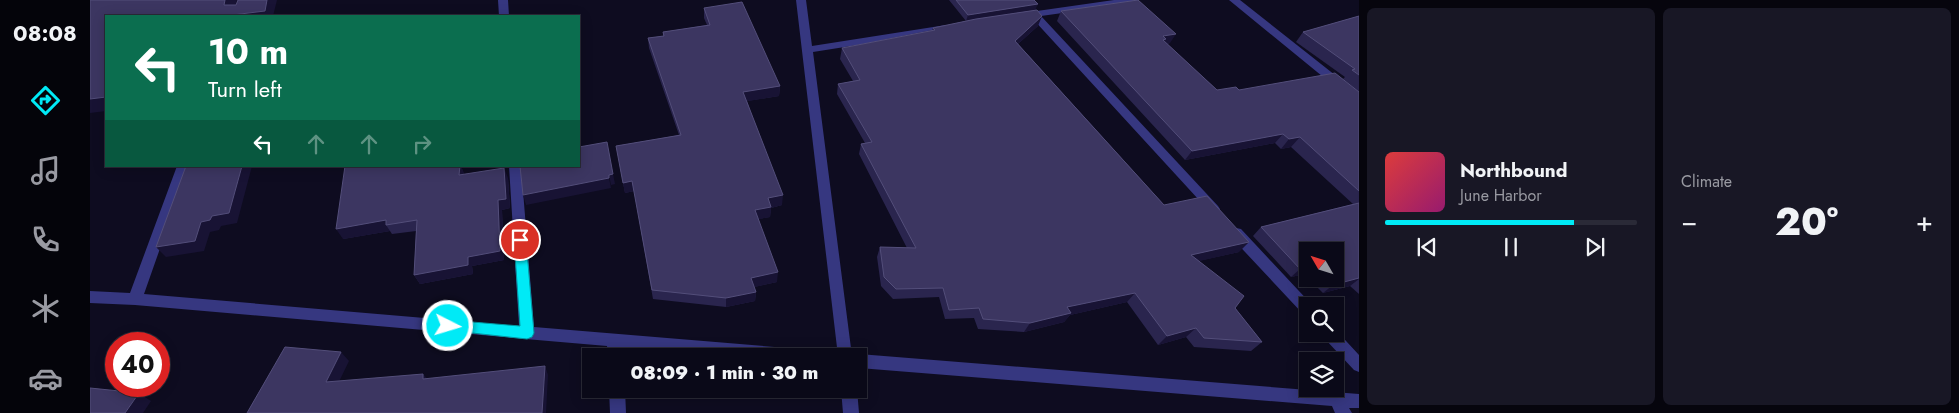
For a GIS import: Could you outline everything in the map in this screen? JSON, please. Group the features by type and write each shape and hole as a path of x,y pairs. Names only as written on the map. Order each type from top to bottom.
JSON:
{"street":[{"path":"503,0 504,15"},
{"path":"802,0 844,348"},
{"path":"1015,18 1134,0"},
{"path":"1234,0 1359,100"},
{"path":"1035,15 1299,300"},
{"path":"808,50 956,27"},
{"path":"135,299 183,167"},
{"path":"515,167 527,333"},
{"path":"90,297 135,299 706,348"},
{"path":"614,340 614,348"},
{"path":"1337,342 1359,365"},
{"path":"867,363 1359,401"},
{"path":"617,398 618,413"},
{"path":"850,398 851,413"},
{"path":"1336,399 1344,413"}],"building":[{"path":"90,0 225,0 224,5 236,5 238,0 267,0 265,11 232,15 105,15 105,97 90,99"},
{"path":"956,0 1034,0 1038,4 968,15"},
{"path":"1138,0 1176,34 1163,36 1166,39 1163,40 1217,90 1236,87 1239,90 1335,73 1359,92 1359,191 1300,137 1289,139 1283,134 1192,151 1061,11"},
{"path":"742,2 780,86 743,92 783,195 768,198 771,207 755,210 778,272 751,278 756,292 726,298 652,290 632,181 623,183 616,146 681,135 648,38 664,36 663,32 710,25 704,8"},
{"path":"1037,10 1042,16 1015,41 1164,205 1207,196 1249,242 1191,255 1244,296 1235,308 1262,342 1204,338 1196,328 1167,336 1135,293 1067,307 1071,313 1030,323 983,319 979,308 949,310 943,288 896,289 884,277 880,247 916,248 861,144 872,142 838,84 860,80 842,48 935,30 933,28 976,19"},
{"path":"1359,16 1359,75 1352,70 1355,69 1303,32"},
{"path":"607,142 613,174 609,175 609,178 523,195 520,167 580,167 580,147"},
{"path":"186,167 242,167 229,213 212,216 210,220 201,222 195,241 156,247"},
{"path":"345,167 460,167 459,175 504,168 506,199 498,200 500,251 468,257 468,265 414,275 417,220 386,225 386,220 336,229"},
{"path":"1359,203 1359,278 1344,282 1344,242 1299,242 1299,268 1261,227"},
{"path":"285,347 341,352 326,382 423,374 423,379 545,366 542,413 247,413"},
{"path":"90,388 105,390 105,397 136,397 125,413 90,413"}],"route":[{"path":"448,326 527,333 520,240"}]}
